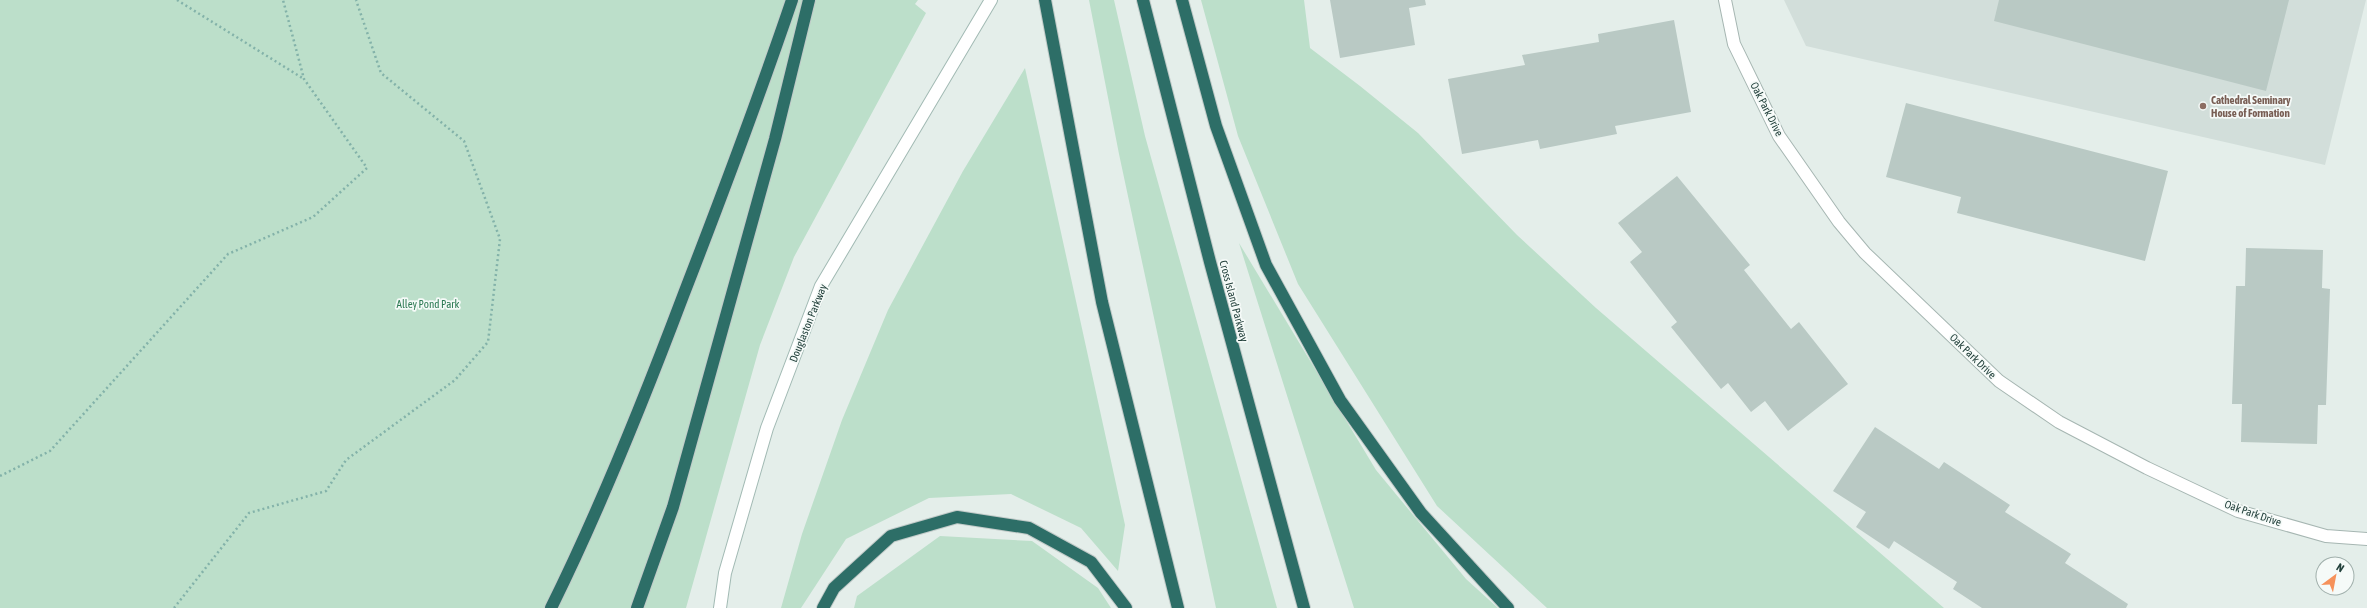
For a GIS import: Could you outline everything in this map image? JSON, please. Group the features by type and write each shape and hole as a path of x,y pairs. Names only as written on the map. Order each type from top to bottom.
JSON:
{"highway":[{"path":"551,608 570,570 639,412 761,91 792,0"},
{"path":"637,608 674,507 775,139 810,0"},
{"path":"1045,0 1102,302 1178,608"},
{"name":"Cross Island Parkway","path":"1143,0 1210,262 1304,608"},
{"path":"1182,0 1216,126 1266,266 1344,406 1421,513 1508,608"},
{"path":"823,608 834,588 892,536 957,518 1028,528 1091,562 1126,608"}],"street":[{"name":"Douglaston Parkway","path":"720,608 725,573 767,428 821,286 991,0"},
{"name":"Oak Park Drive","path":"1725,0 1734,44 1779,136 1839,222 1866,253 1999,381 2060,422 2147,468 2238,511 2326,536 2367,539"}],"path":[{"path":"177,0 304,79"},
{"path":"0,476 50,451 228,254 313,217 367,168 304,79 283,0"},
{"path":"174,608 249,513 326,491 346,460 455,380 488,342 500,239 464,141 381,73 356,0"}],"shaded area":[{"name":"Cathedral Seminary House of Formation","path":"1784,0 2366,0 2325,165 1806,46"}],"green space":[{"name":"Alley Pond Park","path":"0,0 918,0 915,4 926,13 794,257 760,345 686,608 0,608"},
{"path":"1089,0 1114,0 1145,136 1277,608 1216,608 1119,154"},
{"path":"1201,0 1304,0 1310,48 1418,133 1517,235 1596,308 1944,608 1547,608 1437,506 1298,284 1238,136"},
{"path":"1025,68 1125,525 1118,571 1081,528 1011,494 929,498 846,539 801,608 781,608 802,534 842,420 888,310 963,171"},
{"path":"1239,243 1376,470 1466,579 1498,608 1354,608"},
{"path":"940,536 1032,541 1098,588 1111,608 854,608 857,596"}],"building":[{"path":"1330,0 1425,0 1426,5 1409,8 1415,45 1340,58"},
{"path":"1999,0 2289,0 2266,91 1994,21"},
{"path":"1674,20 1691,112 1615,126 1617,134 1540,149 1538,140 1462,154 1448,79 1525,65 1522,55 1599,42 1598,34"},
{"path":"1906,103 2168,171 2145,261 1957,213 1961,197 1886,177"},
{"path":"1677,176 1750,265 1744,270 1791,329 1799,322 1848,384 1788,431 1765,401 1751,412 1728,383 1721,389 1671,327 1677,322 1630,262 1642,252 1618,223"},
{"path":"2246,248 2323,250 2322,288 2330,289 2326,405 2318,405 2317,444 2241,442 2242,404 2232,404 2236,286 2245,286"},
{"path":"1875,427 1939,469 1944,462 2010,505 2005,512 2071,554 2065,563 2128,604 2126,608 1982,608 1953,589 1957,582 1894,541 1889,549 1856,527 1866,512 1833,491"}],"place":[{"name":"Cathedral Seminary House of Formation","path":"2203,106"}]}
